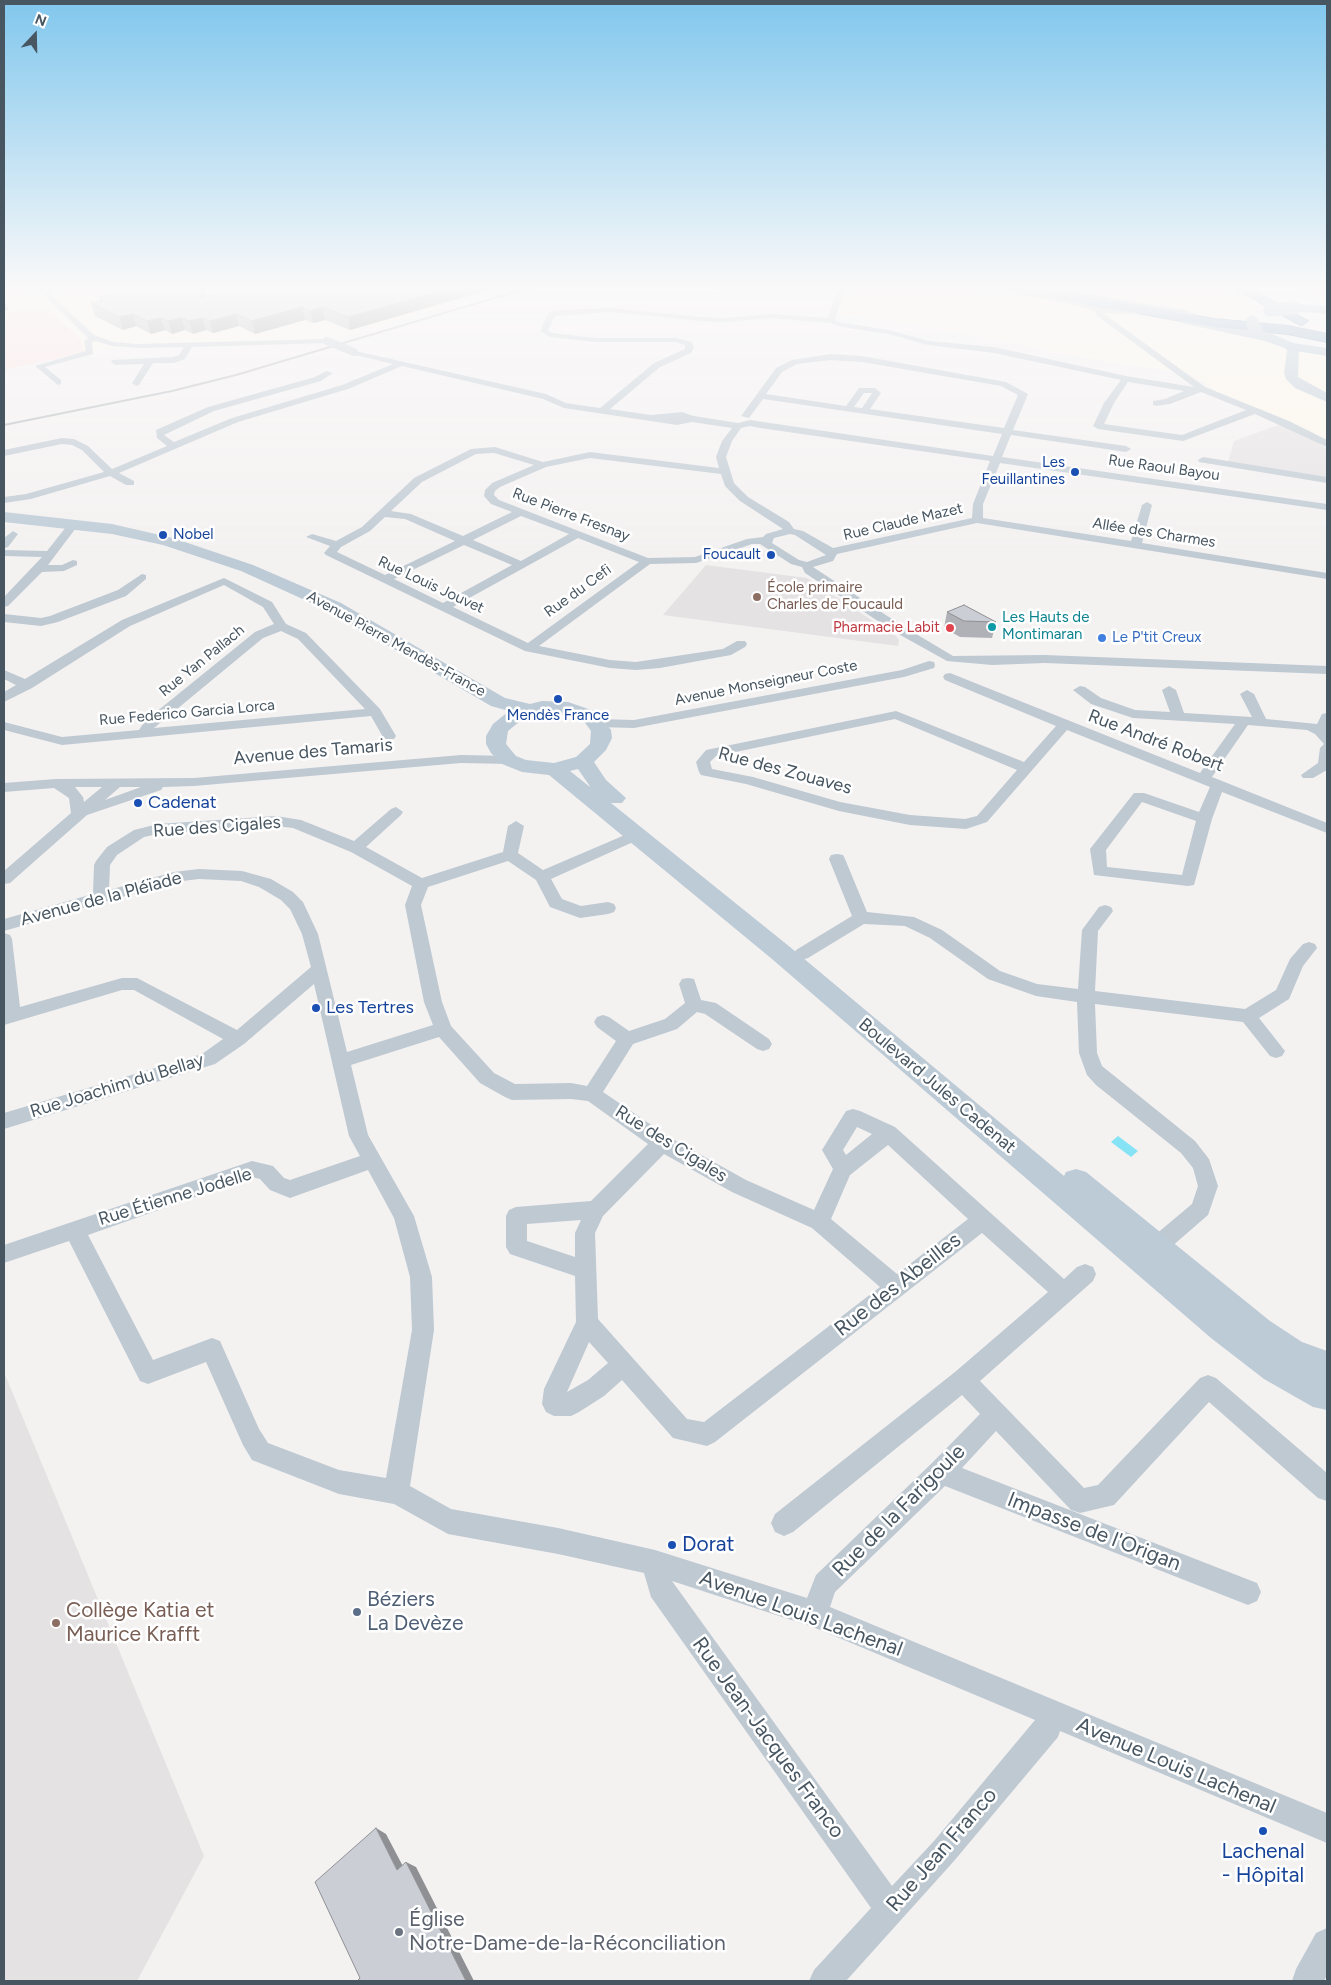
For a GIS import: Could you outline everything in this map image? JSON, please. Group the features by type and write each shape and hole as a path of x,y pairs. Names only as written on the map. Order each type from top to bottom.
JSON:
{"street":[{"path":"54,379 58,382"},
{"path":"136,383 139,379"},
{"path":"173,446 160,436 159,432 211,409 318,379 345,387"},
{"path":"4,500 27,497 111,473 235,420 345,387 365,379"},
{"path":"468,379 546,397 564,405 677,422 692,419"},
{"path":"602,411 640,379"},
{"name":"Rue Claude Mazet","path":"760,396 773,379"},
{"name":"Rue Claude Mazet","path":"807,565 829,559 831,552 976,520 978,504 1023,397 1019,390 1003,384 973,379"},
{"path":"1254,411 1177,438 1098,426 1109,403 1126,379 1198,389 1254,411 1325,441"},
{"path":"1184,379 1198,389"},
{"path":"1292,379 1306,389 1327,398"},
{"path":"1303,379 1312,387 1327,393"},
{"path":"1156,402 1167,402 1198,389"},
{"path":"848,409 862,390 875,391 877,393 864,411"},
{"path":"831,552 799,533 790,531 785,524 744,499 729,484 723,471 721,457 723,447 738,426 747,418 760,396 1126,449"},
{"path":"682,415 684,411 693,409"},
{"path":"651,418 682,415 692,419 738,426"},
{"name":"Rue Raoul Bayou","path":"747,418 996,459 1327,508"},
{"path":"4,453 62,441 74,442 85,448 111,473 130,483"},
{"path":"312,537 337,545 366,529 418,480 474,451 495,450 543,465"},
{"name":"Rue Pierre Fresnay","path":"723,471 599,455 543,465 496,485 490,490 489,496 495,502 646,561 696,560 751,541 766,540 790,531"},
{"path":"1203,460 1327,480"},
{"path":"1136,545 1147,505"},
{"path":"384,580 521,512"},
{"path":"383,513 407,516 522,565"},
{"name":"Avenue Pierre Mendès-France","path":"4,517 112,529 167,542 247,568 291,586 344,612 498,702 529,710"},
{"name":"Allée des Charmes","path":"976,520 1327,576"},
{"path":"4,603 39,569 74,524"},
{"path":"4,545 13,534"},
{"path":"444,607 576,535"},
{"path":"766,540 766,544 795,562 807,565 809,571 958,665 972,688"},
{"name":"Rue Louis Jouvet","path":"337,545 330,553 529,648 610,664 636,666 660,664 727,652 741,644"},
{"path":"4,553 49,554"},
{"name":"Rue du Cefi","path":"529,648 646,561"},
{"path":"39,569 64,568 72,563"},
{"path":"4,618 41,622 54,619 122,592 142,577"},
{"path":"4,698 126,623 224,581 268,605 280,626 302,636 375,712 389,736"},
{"name":"Rue Yan Pallach","path":"144,733 150,724 259,635 280,626"},
{"path":"922,643 929,652 932,671 945,676 958,665 1045,658 1327,670"},
{"name":"Avenue Monseigneur Coste","path":"599,731 904,673 930,663 958,665"},
{"name":"Avenue Monseigneur Coste","path":"904,673 945,676"},
{"path":"4,674 27,684"},
{"name":"Rue André Robert","path":"945,676 1064,725 1327,828"},
{"path":"1080,690 1096,701 1133,714 1299,724 1324,736 1327,717"},
{"path":"1169,690 1179,717"},
{"path":"1247,694 1260,721"},
{"name":"Avenue Pierre Mendès-France","path":"498,702 506,713 507,720"},
{"path":"555,707 580,711 599,731 599,746 582,761 555,768 530,767 503,753 496,736 507,720 529,710 555,707"},
{"name":"Rue Federico Garcia Lorca","path":"4,726 62,741 375,712"},
{"name":"Rue des Zouaves","path":"1025,768 896,715 711,753 703,762 706,772 748,780 839,806 910,820 966,824 982,819 1064,725"},
{"path":"1203,779 1244,720"},
{"path":"1308,775 1325,766 1327,748"},
{"name":"Avenue des Tamaris","path":"4,879 116,783 169,783 461,759 503,753"},
{"name":"Boulevard Jules Cadenat","path":"582,761 599,785 1259,1332 1292,1354 1327,1386"},
{"name":"Boulevard Jules Cadenat","path":"555,768 781,954 1222,1327 1276,1368 1327,1386"},
{"path":"4,787 56,783 116,783"},
{"path":"56,783 69,790 76,797 80,815"},
{"name":"Avenue des Tamaris","path":"80,815 169,783"},
{"path":"1204,819 1139,796 1098,849 1100,871 1188,881 1204,819 1218,785"},
{"path":"356,848 396,812"},
{"name":"Rue des Cigales","path":"101,898 102,865 112,851 139,833 158,829 276,821 296,824 356,848 421,884 413,905 433,1002 443,1029 487,1078 512,1092 571,1091 592,1094 662,1143 739,1186 819,1222 896,1287"},
{"path":"510,855 516,826"},
{"path":"542,877 637,835"},
{"path":"510,855 542,877 556,903 580,912 608,908"},
{"path":"421,884 510,855"},
{"path":"837,859 861,918"},
{"name":"Avenue de la Pléïade","path":"4,925 174,877 199,874 242,876 265,883 287,896 297,906 310,934 320,969 359,1136 404,1216 421,1277 423,1330 402,1449 397,1492"},
{"path":"1105,911 1090,930 1086,996 1088,1053 1094,1070 1102,1080 1188,1147 1202,1164 1208,1186 1201,1208 1156,1247"},
{"path":"802,954 861,918 908,921 936,934 994,976 1036,990 1248,1016 1283,994 1296,963 1309,948"},
{"path":"4,939 8,1016 122,984 137,984 238,1039"},
{"name":"Rue Joachim du Bellay","path":"4,1122 208,1060 238,1039 320,969"},
{"path":"688,984 694,1005"},
{"path":"592,1094 627,1039 670,1024 694,1005 710,1008 763,1044"},
{"path":"1248,1016 1276,1051"},
{"path":"603,1022 627,1039"},
{"path":"340,1061 443,1029"},
{"path":"843,1170 832,1150 853,1117 888,1133 1064,1293"},
{"path":"819,1222 843,1170 888,1133"},
{"path":"623,1365 596,1388 571,1404 554,1404 556,1388 587,1323 585,1234 596,1210 662,1143"},
{"name":"Rue Étienne Jodelle","path":"4,1254 252,1169 266,1172 277,1184 290,1189 371,1160"},
{"path":"586,1270 517,1247 516,1216 596,1210"},
{"name":"Rue des Abeilles","path":"587,1323 681,1430 707,1434 983,1220"},
{"name":"Avenue Louis Lachenal","path":"74,1229 148,1373 212,1349 251,1437 260,1452 339,1482 397,1492 448,1521 558,1541 655,1563 814,1614 1327,1828"},
{"path":"784,1523 963,1380 1085,1274"},
{"path":"963,1380 1080,1501"},
{"path":"1063,1521 1080,1501 1105,1496 1208,1386 1327,1489"},
{"name":"Rue de la Farigoule","path":"814,1614 825,1584 941,1472 996,1414"},
{"name":"Impasse de l'Origan","path":"941,1472 1248,1592"},
{"name":"Rue Jean-Jacques Franco","path":"655,1563 660,1588 891,1910"},
{"name":"Rue Jean Franco","path":"827,1981 891,1910 1048,1727 1051,1714"},
{"path":"1307,1981 1327,1944"}],"shaded area":[{"path":"1197,379 1327,379 1327,442 1310,431 1222,395"},
{"path":"1281,424 1312,438 1327,449 1327,478 1228,462 1234,441"},
{"name":"École primaire Charles de Foucauld","path":"706,565 807,578 896,636 899,640 898,646 663,615"},
{"name":"Collège Katia et Maurice Krafft","path":"4,1372 204,1856 137,1981 4,1981"}],"water":[{"path":"1118,1136 1138,1151 1131,1157 1111,1142"}],"building":[{"path":"964,605 996,622 964,621 947,612"},
{"name":"Église Notre-Dame-de-la-Réconciliation","path":"376,1828 397,1870 406,1862 466,1981 357,1981 360,1978 315,1882"}],"railway":[{"path":"4,425 172,391 221,379"}],"place":[{"name":"Les Feuillantines","path":"1075,472"},
{"name":"Nobel","path":"163,535"},
{"name":"Foucault","path":"771,555"},
{"name":"École primaire Charles de Foucauld","path":"757,597"},
{"name":"Les Hauts de Montimaran","path":"992,627"},
{"name":"Pharmacie Labit","path":"950,628"},
{"name":"Le P'tit Creux","path":"1102,638"},
{"name":"Mendès France","path":"558,699"},
{"name":"Cadenat","path":"138,803"},
{"name":"Les Tertres","path":"316,1008"},
{"name":"Dorat","path":"672,1545"},
{"name":"Béziers La Devèze","path":"357,1612"},
{"name":"Collège Katia et Maurice Krafft","path":"56,1623"},
{"name":"Lachenal - Hôpital","path":"1263,1831"},
{"name":"Église Notre-Dame-de-la-Réconciliation","path":"399,1932"}]}
